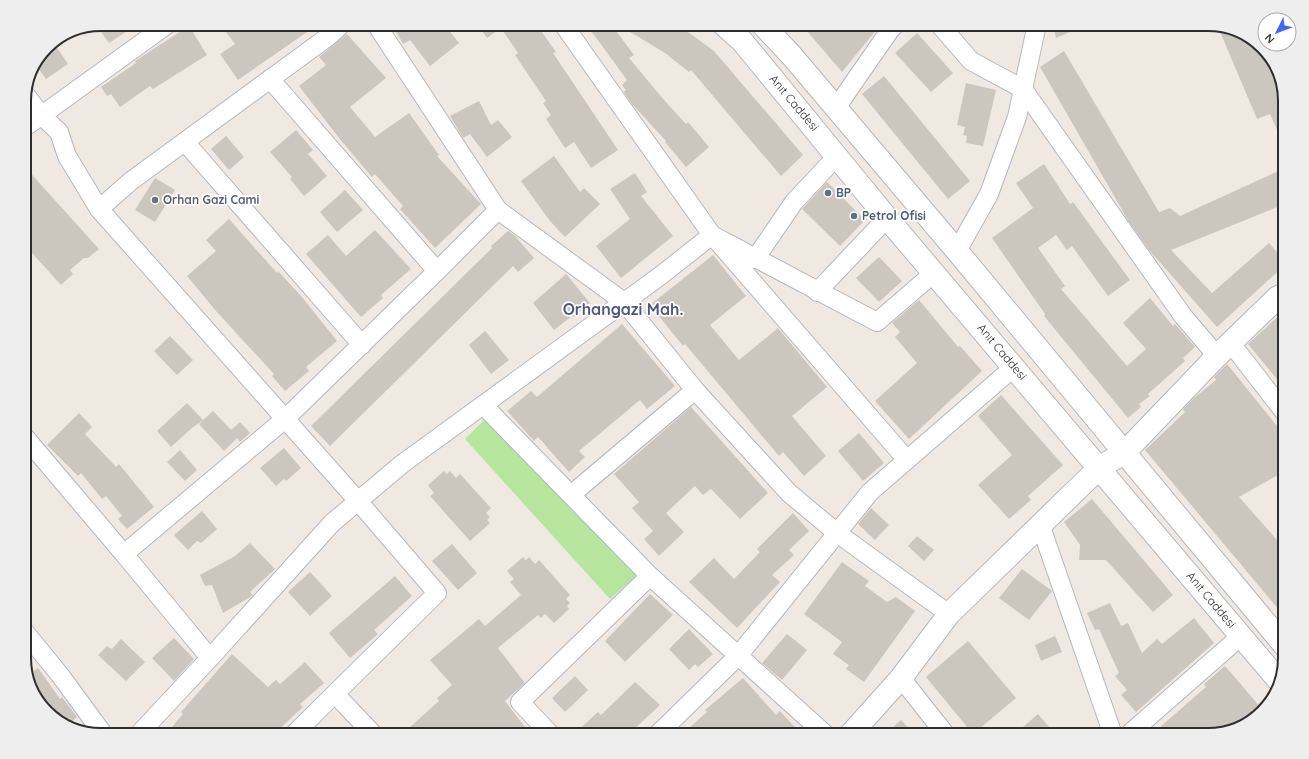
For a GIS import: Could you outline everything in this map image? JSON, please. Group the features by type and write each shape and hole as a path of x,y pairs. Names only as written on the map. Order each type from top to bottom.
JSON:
{"main road":[{"name":"Anıt Caddesi","path":"731,31 742,41 887,218 1100,467 1276,677"},
{"path":"768,31 836,108 957,251 1278,638"},
{"path":"856,728 901,678 950,614 1040,524 1100,467 1124,453 1223,349 1278,297"}],"street":[{"path":"31,123 158,31"},
{"path":"99,209 131,181 334,31"},
{"path":"381,31 498,210 624,302 695,390 789,493 836,533 950,614"},
{"path":"568,31 712,235 907,460"},
{"path":"836,108 889,31"},
{"path":"945,31 971,61 1023,89 1183,316 1223,349 1278,405"},
{"path":"957,251 989,194 1017,117 1035,31"},
{"path":"270,79 437,272"},
{"path":"31,102 41,115 58,132 67,156 99,209 358,501 436,593 300,728"},
{"path":"185,142 362,345"},
{"path":"755,259 794,202 837,156"},
{"path":"124,554 285,420 437,272 498,210"},
{"path":"817,292 887,218"},
{"path":"712,235 817,292 877,322 934,273"},
{"path":"145,728 332,523 402,464 624,302 712,235"},
{"path":"664,728 738,656 870,492 1014,367"},
{"path":"572,494 695,390"},
{"path":"483,405 572,494 650,576 818,728"},
{"path":"31,444 210,658"},
{"path":"1040,524 1111,728"},
{"path":"544,728 520,702 650,576"},
{"path":"1136,728 1241,636"},
{"path":"31,640 60,675 99,728"},
{"path":"901,678 940,728"},
{"path":"335,694 367,728"}],"green space":[{"path":"485,419 640,573 610,599 465,439"}],"building":[{"path":"100,31 127,31 109,43"},
{"path":"181,31 192,31 207,55 153,89 150,86 120,107 111,94 107,96 101,87 136,63 135,61"},
{"path":"225,31 307,32 238,80 220,54 235,44"},
{"path":"396,31 450,31 459,43 430,66 410,40 403,44"},
{"path":"482,31 497,31 487,38"},
{"path":"503,31 541,31 556,52 553,53 618,150 591,168 574,142 565,148 546,119 551,115 543,103 546,101 515,55 518,53"},
{"path":"591,31 616,31 634,55 629,58 664,100 686,124 688,122 709,147 686,167 665,142 666,141 632,104 624,92 626,90 622,85 627,80"},
{"path":"629,31 687,31 714,51 803,155 781,176 691,70 689,72 665,53"},
{"path":"807,31 875,31 842,72"},
{"path":"1054,31 1072,31 1056,38"},
{"path":"1220,32 1235,36 1251,45 1257,50 1257,52 1259,52 1269,66 1277,87 1278,132 1270,114 1257,119"},
{"path":"917,33 953,73 931,92 895,53"},
{"path":"347,34 386,78 350,107 375,137 409,113 439,155 437,156 481,204 435,248 400,209 403,206 375,174 372,177 339,138 299,86 326,65 319,57"},
{"path":"56,47 68,64 46,79 39,69 45,58"},
{"path":"1064,51 1159,212 1170,208 1180,216 1278,171 1278,207 1171,250 1212,293 1269,243 1278,253 1278,271 1217,327 1149,250 1129,222 1040,67"},
{"path":"884,76 970,181 948,199 862,94"},
{"path":"966,83 996,90 983,146 966,143 967,136 963,135 965,127 957,125"},
{"path":"479,101 491,125 498,120 512,137 487,157 470,134 463,138 450,116"},
{"path":"296,130 313,150 308,154 327,176 304,196 290,179 292,177 270,152"},
{"path":"226,136 244,157 229,170 211,149"},
{"path":"554,156 580,192 584,188 600,204 565,237 550,221 521,181"},
{"path":"1044,164 1070,204 1073,202 1130,280 1108,296 1072,246 1067,250 1056,235 1038,248 1065,286 1061,289 1127,366 1146,349 1123,323 1150,298 1173,326 1175,324 1195,347 1183,358 1185,361 1148,394 1150,396 1139,404 1141,407 1128,418 1044,316 1045,314 992,238 1033,208 1016,183"},
{"path":"635,173 647,192 641,196 673,236 621,278 596,246 630,219 610,189"},
{"path":"31,174 99,249 88,258 84,258 70,270 73,274 61,285 31,252"},
{"name":"Orhan Gazi Cami","path":"155,178 175,190 155,222 135,210"},
{"path":"827,182 865,220 840,246 802,209"},
{"path":"345,190 363,210 337,232 320,212"},
{"path":"229,219 277,273 278,271 302,297 337,341 306,367 309,371 285,391 272,376 274,374 216,311 187,276 216,251 206,240"},
{"path":"375,230 411,269 381,295 383,298 361,317 306,254 328,235 346,256"},
{"path":"508,231 515,236 534,258 518,272 513,266 330,446 311,426 492,248 491,246"},
{"path":"713,255 746,296 710,325 739,360 778,328 827,387 792,416 826,456 804,476 783,452 779,456 685,344 683,346 650,305"},
{"path":"879,257 902,281 879,302 856,278"},
{"path":"566,274 590,303 554,330 533,303"},
{"path":"919,300 958,347 960,346 982,371 909,439 875,401 917,363 895,337 900,332 892,323"},
{"path":"1278,316 1278,380 1248,344"},
{"path":"622,324 675,386 647,409 640,400 579,451 585,457 569,472 538,437 534,441 507,411 531,391 537,397"},
{"path":"485,331 509,360 491,374 469,345"},
{"path":"170,336 193,360 177,375 154,351"},
{"path":"1227,364 1278,427 1278,475 1239,497 1278,541 1278,609 1145,450 1185,412 1183,409 1193,399 1216,380 1214,377"},
{"path":"1001,395 1063,465 1028,496 1031,500 1009,519 978,485 1012,455 978,416"},
{"path":"187,403 203,420 171,447 157,431"},
{"path":"691,407 768,493 740,519 711,489 703,495 695,486 666,513 684,532 659,556 644,539 653,531 632,508 639,502 614,474"},
{"path":"213,411 231,430 240,422 250,433 240,442 237,438 224,451 199,424"},
{"path":"79,413 92,427 85,434 116,467 119,464 154,507 127,529 118,519 122,516 106,496 102,499 81,473 78,476 47,445"},
{"path":"859,433 884,463 863,481 838,451"},
{"path":"284,448 301,468 286,481 284,479 276,486 260,468"},
{"path":"180,450 197,470 185,481 167,462"},
{"path":"444,471 447,474 450,471 456,478 460,474 491,508 486,513 490,517 487,520 490,523 470,541 430,496 434,493 428,485"},
{"path":"1092,499 1173,595 1153,612 1106,560 1079,560 1080,545 1064,522"},
{"path":"871,508 889,525 875,540 858,524"},
{"path":"202,511 217,529 201,543 197,541 188,550 174,535"},
{"path":"793,513 809,531 789,550 794,555 772,575 780,582 737,628 689,582 714,558 734,579 760,552 757,549"},
{"path":"917,536 934,550 924,561 908,546"},
{"path":"250,543 275,569 250,592 253,595 252,596 223,613 212,585 205,586 200,575 235,556"},
{"path":"452,544 477,573 458,590 432,561"},
{"path":"523,557 526,560 529,557 535,564 539,560 570,595 566,599 570,603 567,606 569,609 554,623 545,614 541,618 538,615 498,648 525,683 505,701 526,728 409,728 439,701 437,698 452,685 430,660 479,619 485,626 521,595 510,582 514,579 507,571"},
{"path":"842,562 869,581 865,586 887,602 896,597 915,611 864,682 846,669 849,665 833,654 842,642 804,614"},
{"path":"1022,569 1052,591 1029,620 999,598"},
{"path":"310,572 332,596 310,616 288,592"},
{"path":"395,576 412,596 374,630 378,634 350,658 329,633"},
{"path":"650,594 673,615 625,662 605,641"},
{"path":"1110,603 1121,626 1128,623 1142,653 1157,639 1162,644 1194,618 1214,643 1136,712 1121,695 1127,690 1115,676 1119,673 1099,629 1095,630 1087,613"},
{"path":"689,629 713,654 698,667 695,664 689,670 669,649"},
{"path":"787,634 807,650 782,680 762,663"},
{"path":"1055,636 1062,652 1041,661 1035,645"},
{"path":"174,638 194,659 174,681 152,658"},
{"path":"121,639 145,662 126,681 98,655 107,646 112,649"},
{"path":"968,641 1016,698 980,728 968,728 926,677"},
{"path":"232,654 268,687 276,680 280,684 305,662 324,683 300,704 303,707 280,728 171,728 183,714 181,712"},
{"path":"1225,666 1260,706 1243,719 1226,726 1208,728 1159,728 1206,687 1204,684"},
{"path":"38,668 60,699 62,697 77,717 71,722 55,711 48,704 38,689 32,672"},
{"path":"575,676 588,690 565,712 552,698"},
{"path":"743,678 776,715 780,711 796,728 689,728 707,712 705,710"},
{"path":"635,682 660,705 635,728 581,728 598,712 601,715"},
{"path":"1038,714 1050,728 1022,728"},
{"path":"901,720 908,728 892,728"}],"place":[{"name":"BP","path":"828,193"},
{"name":"Orhan Gazi Cami","path":"155,200"},
{"name":"Petrol Ofisi","path":"854,216"}],"district":[{"name":"Orhangazi Mah.","path":"623,309"}]}
